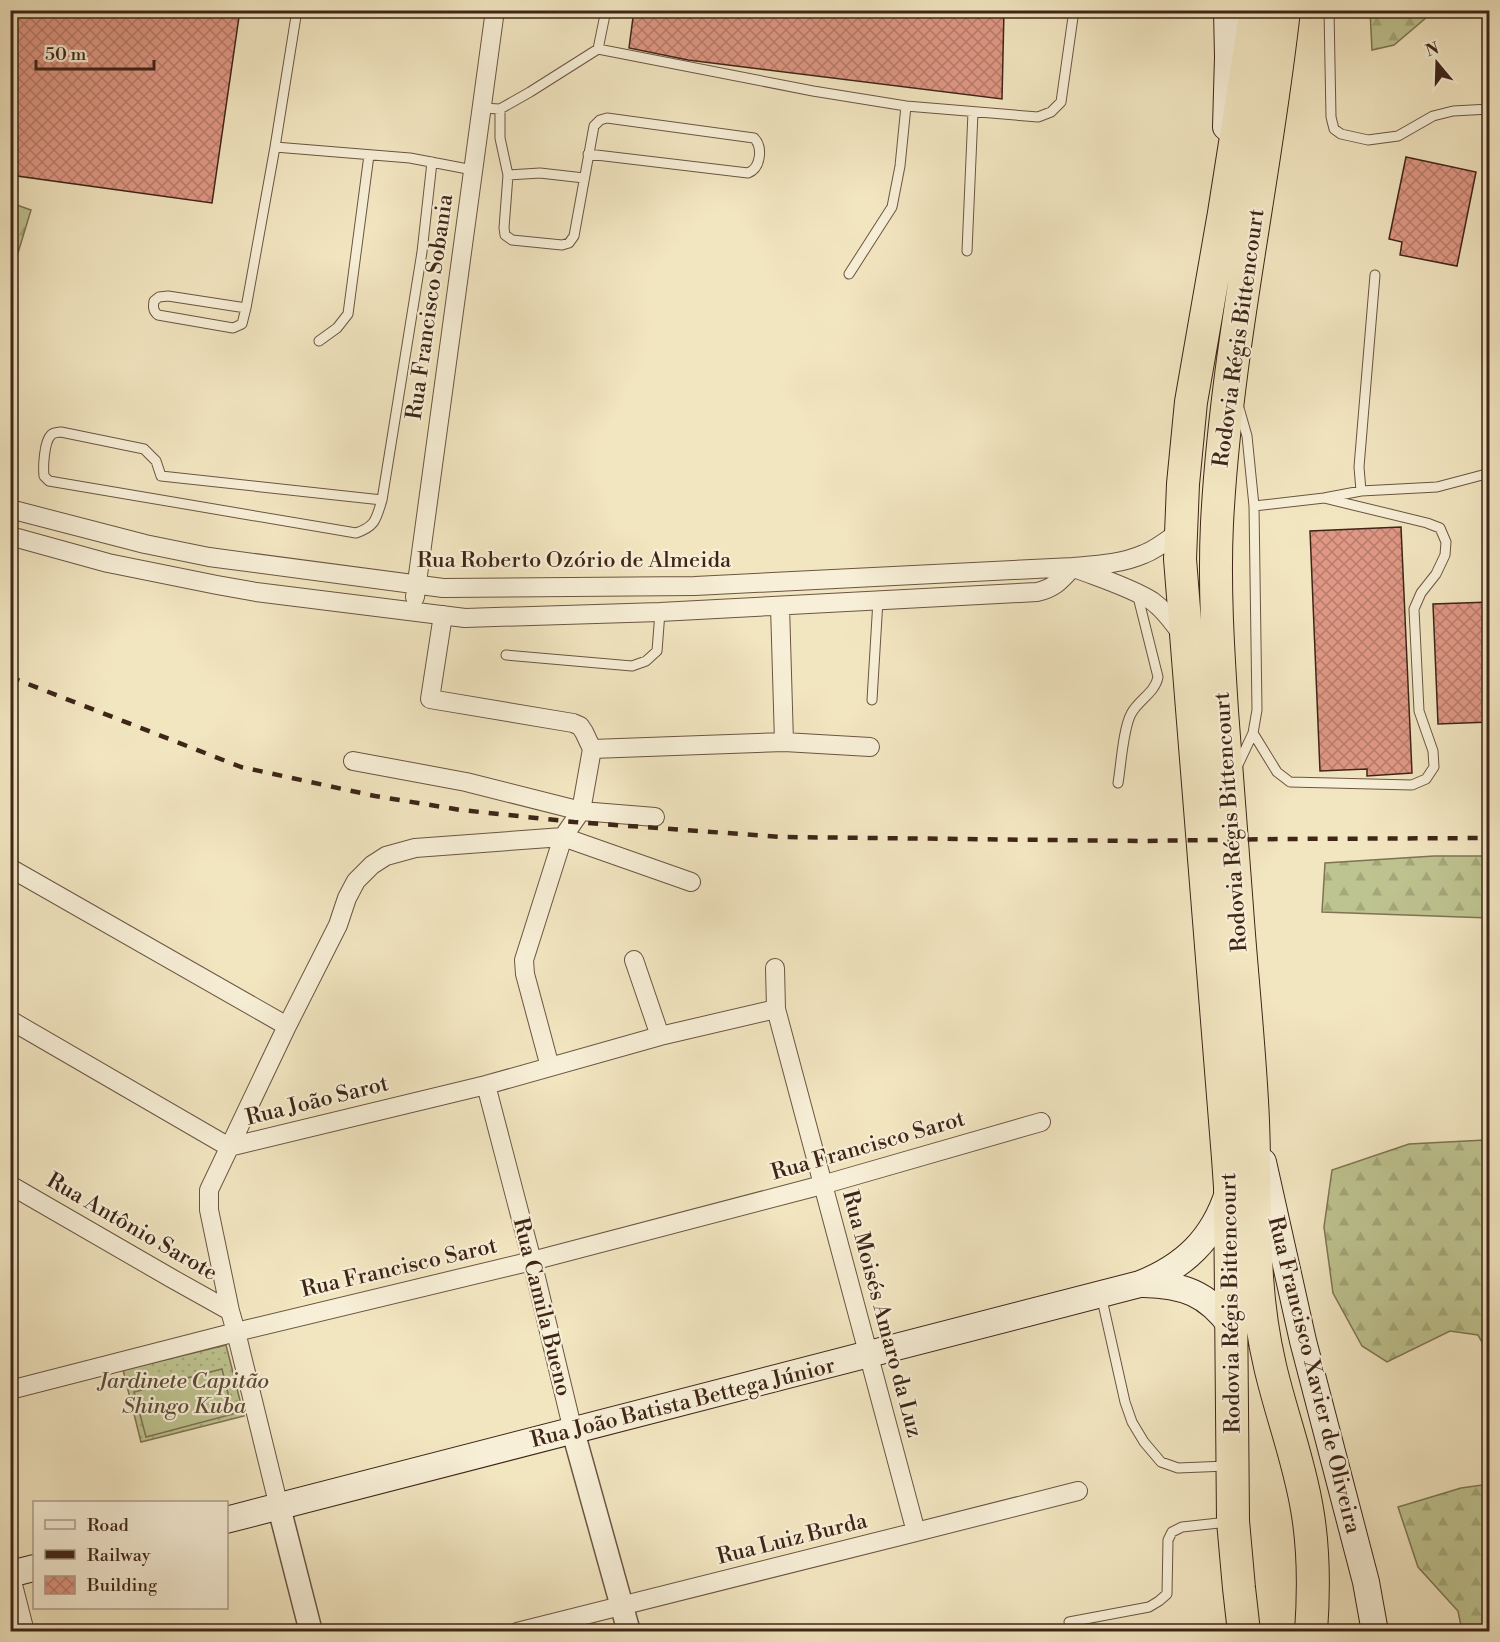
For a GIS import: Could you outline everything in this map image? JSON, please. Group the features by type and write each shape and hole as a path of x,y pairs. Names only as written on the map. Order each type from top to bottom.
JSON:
{"highway":[{"name":"Rodovia Régis Bittencourt","path":"1244,1632 1233,1521 1230,1187 1185,640 1180,531 1185,448 1191,402 1256,10"},
{"name":"Rodovia Régis Bittencourt","path":"1284,10 1230,378 1221,464 1216,578 1217,630 1253,1118 1257,1277 1271,1369 1308,1512 1313,1585 1311,1632"}],"main road":[{"path":"1224,213 1227,10"},
{"path":"1263,162 1297,10"},
{"name":"Rua Francisco Xavier de Oliveira","path":"1253,1118 1303,1341 1366,1582 1375,1632"},
{"name":"Rua João Batista Bettega Júnior","path":"228,1520 1140,1284 1174,1268 1202,1242 1214,1227 1230,1187"},
{"name":"Rua João Batista Bettega Júnior","path":"1140,1284 1171,1285 1186,1289 1212,1304 1231,1326"},
{"path":"11,1574 33,1568"}],"street":[{"name":"Rua Francisco Sobania","path":"413,610 473,170 491,108 495,10"},
{"name":"Rua Roberto Ozório de Almeida","path":"19,511 116,537 209,558 416,585 466,589 660,586 1105,565 1146,554 1180,531"},
{"path":"19,511 16,538 98,560 256,592 484,618 660,612 1037,592 1048,590 1059,583 1073,567"},
{"path":"179,578 184,553"},
{"name":"Rua Roberto Ozório de Almeida","path":"1073,567 1152,601 1164,611 1185,640"},
{"path":"350,603 353,577"},
{"path":"878,600 879,577"},
{"path":"660,586 660,612"},
{"path":"780,606 784,742"},
{"path":"443,615 430,699 573,723 580,726 592,749 581,811 563,837 524,960 525,974 550,1067"},
{"path":"592,749 784,742 870,747"},
{"path":"353,761 466,782 581,811 656,817"},
{"path":"311,1632 230,1311 209,1210 209,1190 338,925 347,898 356,881 372,865 386,856 415,848 563,837 691,882"},
{"path":"10,868 287,1026"},
{"path":"634,960 660,1036"},
{"name":"Rua Moisés Amaro da Luz","path":"775,968 776,1009 916,1533"},
{"name":"Rua João Sarot","path":"10,1020 230,1147 486,1085 660,1036 776,1009"},
{"name":"Rua Camila Bueno","path":"486,1085 573,1431 629,1632"},
{"name":"Rua Francisco Sarot","path":"10,1390 236,1332 532,1261 822,1185 1041,1122"},
{"name":"Rua Antônio Sarote","path":"15,1191 230,1311"},
{"name":"Rua Luiz Burda","path":"517,1632 1077,1491"},
{"path":"11,1574 25,1632"}],"lane":[{"path":"246,308 168,296 159,297 154,301 153,307 154,312 158,315 233,328 242,324 246,308 275,147 297,10"},
{"path":"598,49 606,10"},
{"path":"588,154 748,173 757,167 760,149 754,138 607,118 600,120 594,126 588,154 574,236 569,243 562,245 512,240 505,235 508,175 491,108 530,92 598,49 813,91 906,106 1038,117 1051,112 1061,102 1074,10"},
{"path":"1329,10 1331,117 1334,129 1341,134 1368,140 1398,136 1433,116 1453,111 1490,109"},
{"path":"849,274 892,207 900,166 906,106"},
{"path":"967,251 973,112"},
{"path":"275,147 410,158 473,170"},
{"path":"319,341 337,328 348,314 369,155"},
{"path":"381,500 161,476 156,461 144,449 61,432 49,437 44,458 43,469 49,481 356,532 366,529 375,522 381,500 422,252 432,162"},
{"path":"508,175 540,173 585,178"},
{"path":"1361,491 1359,467 1376,275"},
{"path":"1228,789 1253,733 1257,710 1254,506 1246,436 1230,378"},
{"path":"1254,506 1361,491 1437,487 1490,473"},
{"path":"1253,733 1277,772 1290,783 1412,786 1426,779 1434,767 1433,752 1419,711 1414,609 1421,593 1437,574 1445,555 1446,542 1440,528 1427,523 1324,498"},
{"path":"1118,783 1132,712 1156,685 1158,677 1137,593"},
{"path":"872,700 878,600"},
{"path":"506,655 632,666 646,661 657,651 660,612"},
{"path":"1101,1295 1125,1402 1132,1422 1144,1442 1161,1462 1178,1468 1233,1466"},
{"path":"1070,1622 1149,1607 1159,1601 1167,1594 1168,1540 1172,1532 1182,1527 1233,1521"}],"green space":[{"path":"1370,10 1434,11 1394,45 1372,50"},
{"path":"10,203 31,210 11,276"},
{"path":"1434,856 1489,856 1489,918 1322,912 1325,863"},
{"path":"1490,1141 1489,1355 1478,1335 1450,1331 1387,1362 1362,1346 1333,1293 1324,1227 1332,1170 1409,1144"},
{"name":"Jardinete Capitão Shingo Kuba","path":"226,1345 244,1416 141,1442 123,1370"},
{"path":"222,1369 233,1414 146,1437 134,1392"},
{"path":"1489,1484 1489,1631 1462,1631 1458,1611 1418,1567 1398,1507 1461,1488"}],"building":[{"path":"10,10 240,10 212,203 10,175"},
{"path":"634,10 1004,10 1002,99 688,60 629,48"},
{"path":"1406,157 1476,172 1457,266 1400,255 1402,242 1389,239"},
{"path":"1401,527 1412,773 1367,776 1367,769 1320,771 1310,531"},
{"path":"1490,602 1490,722 1438,724 1433,604"}],"railway":[{"path":"10,677 241,767 375,796 461,810 574,822 782,837 1141,841 1490,838"}]}
